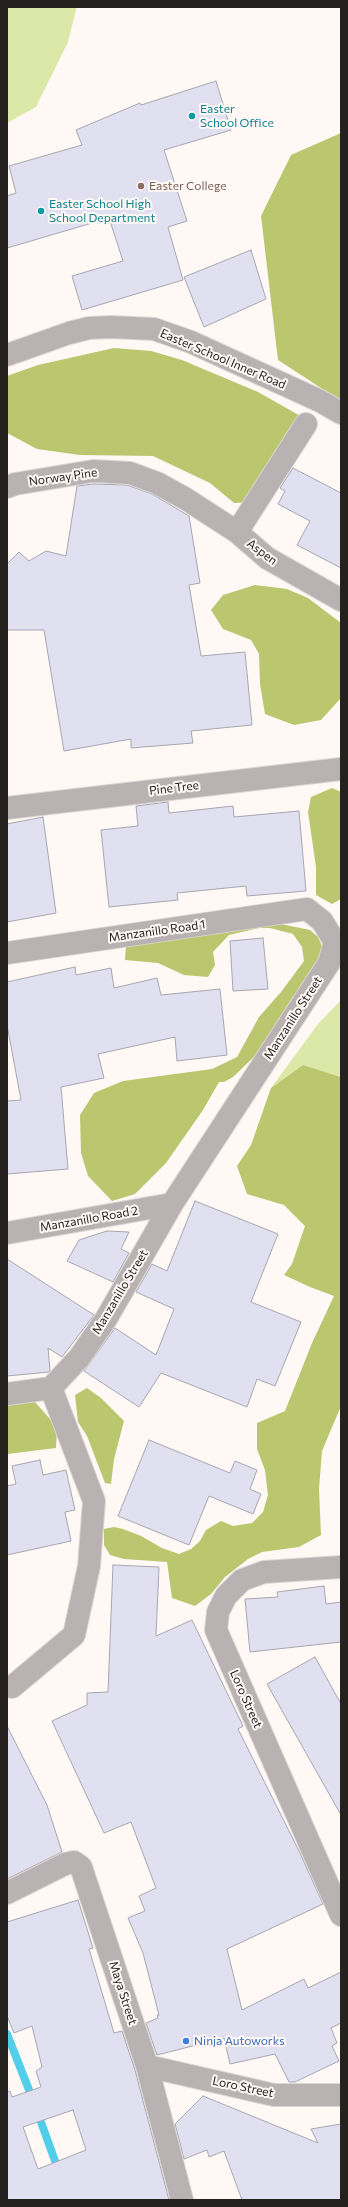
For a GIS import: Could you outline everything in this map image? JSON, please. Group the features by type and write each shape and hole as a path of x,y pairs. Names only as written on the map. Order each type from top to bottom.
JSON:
{"street":[{"name":"Easter School Inner Road","path":"7,355 68,333 89,328 111,327 154,329 198,346 320,401 341,413"},
{"path":"237,532 306,424"},
{"name":"Norway Pine","path":"7,487 93,471 130,473 157,482 186,499"},
{"name":"Aspen","path":"186,499 237,532 267,558 341,600"},
{"name":"Pine Tree","path":"7,808 340,767"},
{"name":"Manzanillo Road 1","path":"7,953 307,909"},
{"name":"Manzanillo Street","path":"52,1388 79,1358 106,1319 172,1204 329,963 335,942 322,921 307,909"},
{"name":"Manzanillo Road 2","path":"7,1233 172,1204"},
{"path":"7,1394 52,1388 94,1501 89,1566 74,1635 12,1687"},
{"name":"Loro Street","path":"341,1567 264,1572 242,1580 226,1596 218,1612 216,1630 341,1915"},
{"name":"Maya Street","path":"7,1893 65,1864 74,1862 80,1867 147,2066 182,2200"},
{"name":"Loro Street","path":"147,2066 274,2095 341,2095"}],"green space":[{"path":"7,7 76,7 76,10 68,42 36,107 7,123"},
{"path":"341,133 341,401 278,360 261,216 291,155"},
{"path":"114,348 151,351 182,360 258,392 304,418 253,502 234,503 210,483 153,456 80,455 37,449 7,433 7,376 38,365"},
{"path":"255,585 287,589 308,598 341,623 341,698 321,720 294,725 265,714 260,684 259,654 251,640 223,629 211,610 223,595"},
{"path":"332,788 341,792 341,899 332,904 316,895 316,867 308,812 311,797"},
{"path":"271,922 310,930 318,937 322,946 322,955 316,967 290,1001 258,1053 233,1077 224,1082 219,1082 203,1110 166,1163 135,1194 112,1201 88,1176 81,1153 80,1115 94,1093 123,1081 212,1069 237,1057 259,1017 281,992 304,961 302,947 293,934 270,928 259,928 229,935 213,952 215,965 208,977 184,975 158,963 125,960 126,945"},
{"path":"341,1000 341,1077 303,1065 271,1088 318,1024"},
{"path":"303,1065 341,1077 341,1406 322,1451 319,1489 321,1535 299,1547 262,1552 248,1559 225,1577 211,1594 195,1606 172,1598 167,1562 124,1559 110,1555 104,1545 104,1529 114,1527 123,1529 141,1536 162,1548 179,1554 191,1549 200,1541 206,1530 221,1521 233,1526 252,1523 263,1512 268,1495 265,1470 257,1449 257,1423 285,1411 312,1343 334,1296 284,1275 292,1264 305,1226 284,1205 247,1194 237,1166 251,1145 271,1088"},
{"path":"87,1388 101,1398 124,1421 114,1459 111,1484 105,1483 87,1436 78,1422 75,1395"},
{"path":"35,1402 57,1427 56,1448 7,1454 7,1404"}],"building":[{"path":"216,81 231,130 164,150 187,221 168,227 183,280 82,310 72,276 123,261 109,218 7,248 7,196 16,193 9,166 82,145 76,130 140,103 141,105"},
{"path":"251,250 266,299 204,327 184,277"},
{"path":"293,468 341,493 341,568 297,545 310,521 278,504 285,491 280,488"},
{"path":"94,484 127,485 152,494 189,516 200,583 189,585 201,656 245,652 252,725 191,731 193,743 131,748 131,739 64,751 44,630 7,630 7,564 19,552 29,561 46,551 66,556 77,486"},
{"path":"168,802 169,813 233,806 234,817 299,811 306,891 247,896 246,886 177,893 178,900 109,907 101,830 138,826 136,806"},
{"path":"43,817 56,913 7,922 7,824"},
{"path":"263,938 268,989 233,991 230,941"},
{"path":"75,967 76,975 111,968 114,988 157,978 161,995 220,989 227,1055 177,1061 175,1037 98,1054 104,1078 61,1087 68,1169 7,1174 7,1101 21,1100 7,1025 7,982"},
{"path":"195,1201 278,1234 251,1302 301,1322 275,1386 257,1379 247,1407 161,1373 139,1407 84,1371 115,1328 156,1355 174,1309 136,1292 152,1264 167,1271"},
{"path":"107,1231 129,1232 121,1249 129,1253 113,1282 67,1261 79,1240"},
{"path":"7,1259 94,1315 62,1357 48,1348 49,1372 7,1376"},
{"path":"149,1440 230,1473 235,1461 257,1470 250,1489 261,1494 253,1514 209,1496 189,1545 118,1516"},
{"path":"40,1460 43,1475 66,1470 75,1510 65,1512 71,1541 7,1555 7,1486 16,1484 12,1466"},
{"path":"113,1565 159,1567 156,1636 192,1620 243,1726 238,1729 300,1853 323,1904 227,1949 242,2010 304,1979 308,1988 341,1972 341,2023 331,2028 337,2043 332,2046 339,2061 295,2082 289,2082 275,2054 230,2064 224,2038 157,2055 146,2023 158,2018 157,2015 159,2015 143,1953 128,1918 145,1911 139,1896 156,1888 131,1822 104,1833 52,1721 87,1705 87,1693 108,1692"},
{"path":"324,1586 326,1604 341,1602 341,1642 250,1652 245,1599 278,1597 277,1592"},
{"path":"315,1657 341,1704 341,1815 267,1684"},
{"path":"7,1726 47,1805 62,1852 7,1879"},
{"path":"78,1900 93,1948 89,1949 114,2033 122,2031 135,2070 169,2200 7,2200 7,2092 10,2091 12,2097 41,2087 36,2071 42,2067 32,2026 14,2033 7,2016 7,1922","holes":["73,2110 86,2150 38,2169 23,2127"]},
{"path":"203,2096 318,2143 311,2129 341,2124 341,2200 242,2200 224,2151 209,2157 207,2150 184,2159 175,2124"}],"waterway":[{"path":"7,2034 33,2100"},
{"path":"37,2111 59,2172"}],"place":[{"name":"Easter School Office","path":"192,116"},
{"name":"Easter College","path":"141,186"},
{"name":"Easter School High School Department","path":"41,211"},
{"name":"Ninja Autoworks","path":"186,2041"}]}
